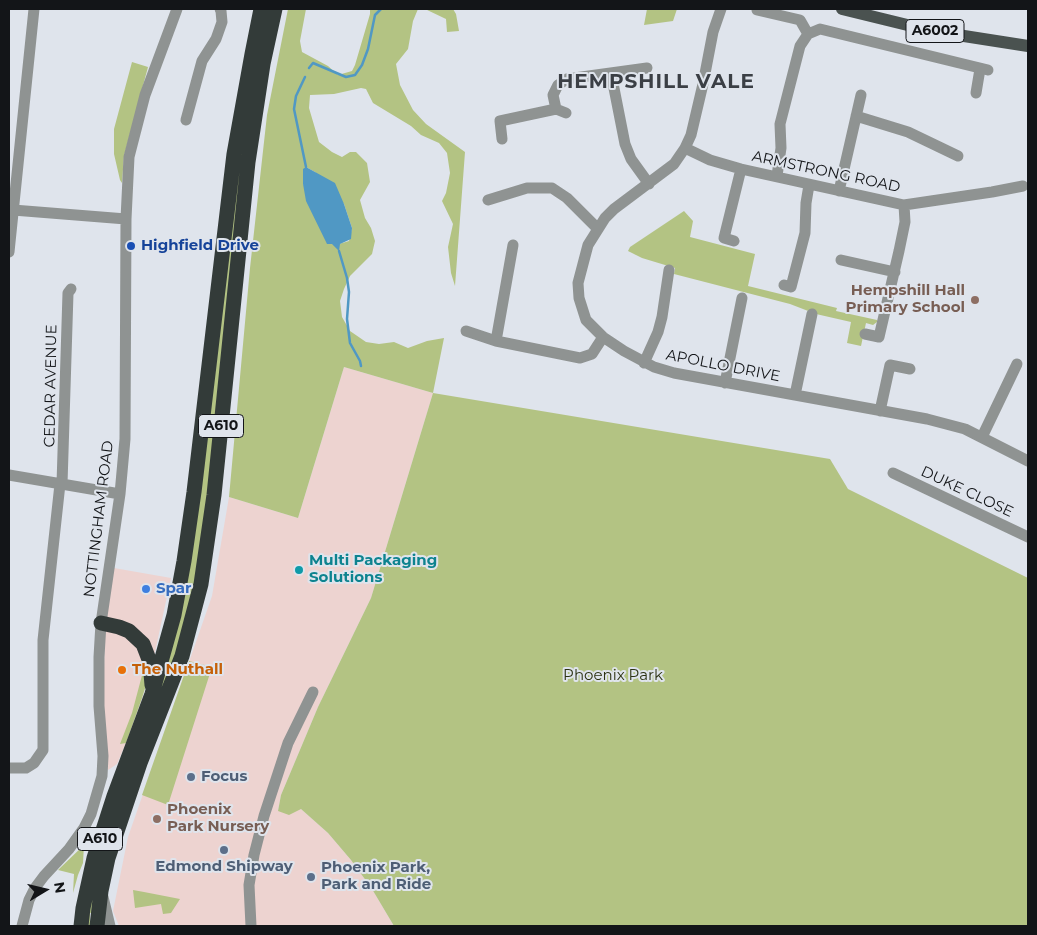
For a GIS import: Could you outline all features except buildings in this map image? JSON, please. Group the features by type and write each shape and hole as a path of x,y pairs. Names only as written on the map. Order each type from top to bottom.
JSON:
{"highway":[{"name":"A610","path":"81,926 94,858 114,796 152,694 168,640 181,579 191,512 234,154 262,9"},
{"name":"A610","path":"97,926 101,891 116,830 182,656 201,584 214,495 248,162 262,64 275,9"},
{"path":"101,624 129,631 143,644 150,662 152,694"},
{"path":"143,644 154,645 168,640"}],"main road":[{"name":"A6002","path":"842,9 932,31 1028,46"}],"street":[{"path":"9,252 34,9"},
{"name":"NOTTINGHAM ROAD","path":"22,926 29,900 35,888 70,849 84,828 98,793 103,756 99,706 101,624 120,494 125,439 126,219 129,157 153,70 177,9"},
{"path":"186,120 202,61 216,39 222,22 220,9"},
{"name":"APOLLO DRIVE","path":"721,9 713,32 691,135 685,148 674,164 614,209 597,228 588,245 578,283 579,298 586,320 603,337 644,362 674,374 927,419 951,425 982,437 1028,461"},
{"path":"757,10 800,20 808,34"},
{"path":"777,176 781,148 780,124 788,68 808,34 820,29 984,70 976,93"},
{"path":"502,139 500,121 561,111 553,95 558,86 567,79 647,68"},
{"path":"611,73 625,144 631,159 649,184"},
{"path":"839,191 861,95"},
{"path":"856,116 908,132 942,156 958,156"},
{"name":"ARMSTRONG ROAD","path":"685,148 710,160 741,169 904,205 1023,186"},
{"path":"734,241 724,238 741,169"},
{"path":"784,285 792,286 806,233 806,203 809,185"},
{"path":"488,200 528,188 552,188 567,198 597,228"},
{"path":"865,334 879,337 905,222 904,205"},
{"path":"13,210 126,219"},
{"path":"496,341 513,245"},
{"path":"841,260 895,272"},
{"path":"644,362 658,332 662,317 665,277"},
{"name":"CEDAR AVENUE","path":"9,768 26,768 34,763 43,750 43,640 61,484 68,293 71,289"},
{"path":"725,383 738,304"},
{"path":"795,395 804,325 812,314"},
{"path":"466,331 496,341 580,358 592,354 603,337"},
{"path":"880,411 890,365 910,369"},
{"path":"982,437 1013,367"},
{"name":"DUKE CLOSE","path":"893,473 1028,537"},
{"path":"9,475 120,494"},
{"path":"251,926 249,885 264,816 288,743 312,692"},
{"path":"101,891 110,926"}],"shaded area":[{"path":"344,367 433,393 371,598 318,707 281,795 278,811 301,809 328,833 372,889 394,926 119,926 113,911 128,837 212,596 229,497 298,518"},
{"path":"114,568 171,578 155,652 142,698 117,764 108,770 103,716 105,621"}],"green space":[{"path":"267,9 195,597 93,913 90,913 90,926 85,926 89,903 163,672 236,172"},
{"path":"288,9 306,9 300,41 302,52 328,66 338,75 352,71 355,65 370,9 418,9 413,21 408,49 396,64 400,85 413,110 426,124 465,152 455,286 451,273 448,247 453,224 442,201 446,193 450,173 447,153 439,143 421,135 411,126 373,103 366,89 361,88 334,94 310,95 309,108 319,142 342,157 350,152 356,152 367,163 370,182 360,200 375,241 372,254 350,276 344,289 340,301 342,317 350,331 366,342 379,344 394,342 408,348 427,341 444,338 433,393 344,367 298,518 229,497 250,268 267,115","holes":["306,167 315,172 344,204 352,228 349,241 339,244 303,184"]},
{"path":"425,9 453,9 456,14 459,31 447,32 446,19"},
{"path":"647,9 677,9 673,21 644,25"},
{"path":"132,62 148,67 124,156 122,183 114,154 114,129"},
{"path":"684,211 693,221 690,237 755,254 748,286 837,308 836,311 877,320 877,322 873,325 866,323 861,346 847,343 851,322 674,274 675,268 642,258 628,251 630,247"},
{"name":"Phoenix Park","path":"433,393 830,459 848,489 1028,578 1028,926 394,926 372,889 328,833 301,809 289,815 278,811 281,795 318,707 371,598"},
{"path":"189,661 212,667 168,805 142,795"},
{"path":"145,664 148,679 126,743 120,744 132,713"},
{"path":"84,845 83,863 73,893 74,874 58,870"},
{"path":"133,890 180,899 171,913 163,914 161,904 135,908"}],"water":[{"path":"306,167 335,183 344,204 352,228 351,239 340,244 339,251 332,244 327,244 306,201 303,169"}],"waterway":[{"path":"309,68 313,63 346,77 355,75 362,65 368,49 375,15 381,9"},
{"path":"305,77 296,96 294,109 306,167"},
{"path":"339,251 349,292 347,319 350,343 361,366"}],"place":[{"name":"Highfield Drive","path":"131,246"},
{"name":"Hempshill Hall Primary School","path":"975,300"},
{"name":"Multi Packaging Solutions","path":"299,570"},
{"name":"Spar","path":"146,589"},
{"name":"The Nuthall","path":"122,670"},
{"name":"Focus","path":"191,777"},
{"name":"Phoenix Park Nursery","path":"157,819"},
{"name":"Edmond Shipway","path":"224,850"},
{"name":"Phoenix Park, Park and Ride","path":"311,877"}],"district":[{"name":"HEMPSHILL VALE","path":"656,82"}]}
